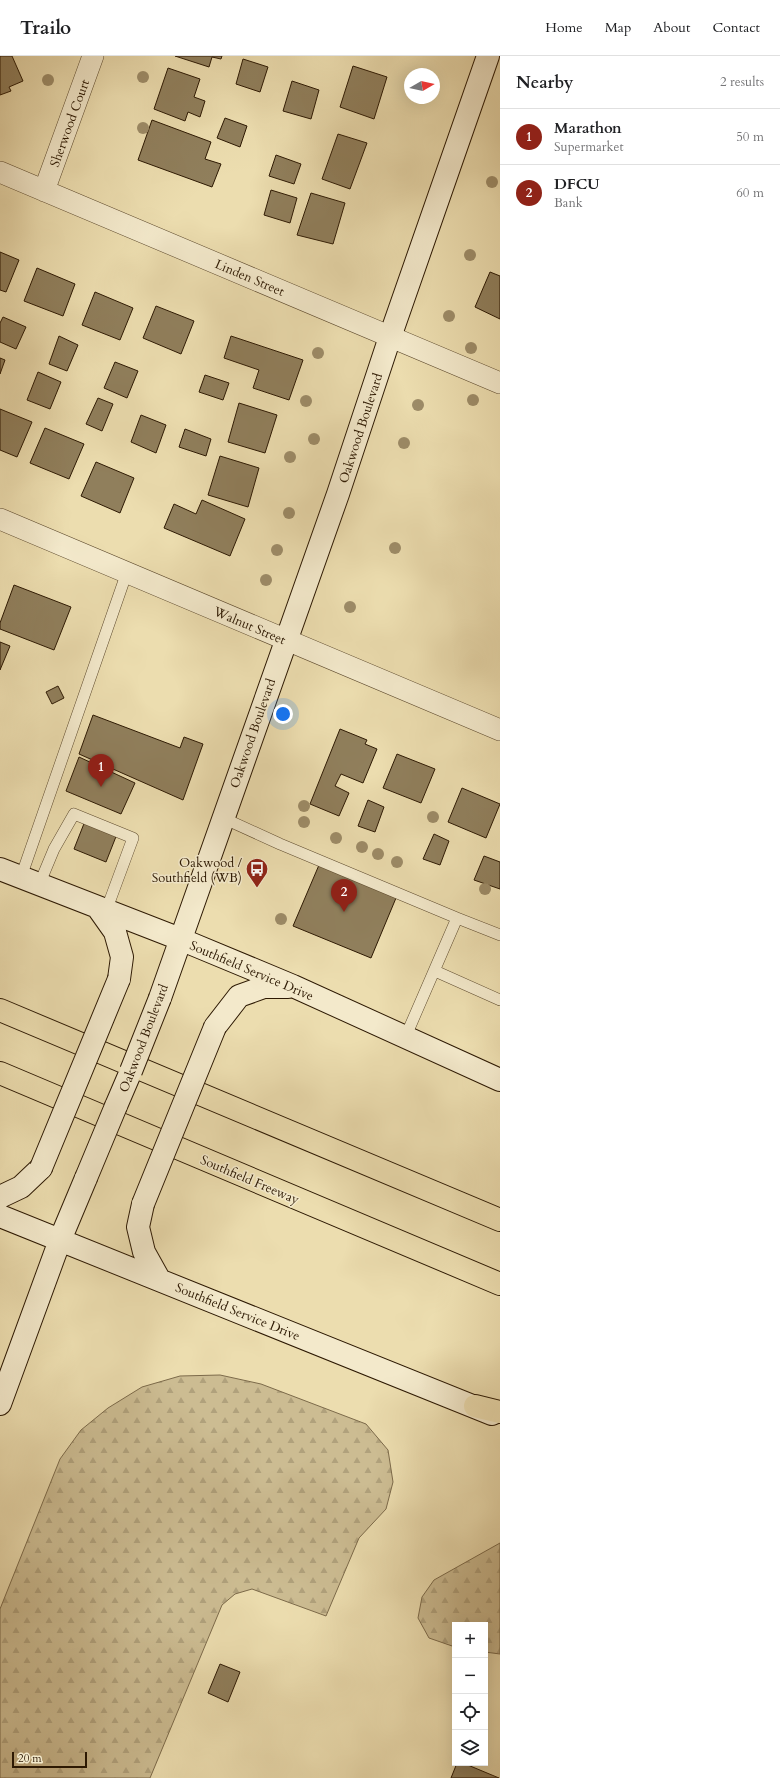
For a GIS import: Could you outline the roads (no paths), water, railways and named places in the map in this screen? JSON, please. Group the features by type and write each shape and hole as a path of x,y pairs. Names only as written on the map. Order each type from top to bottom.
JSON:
{"highway":[{"path":"0,1010 500,1220"},
{"name":"Southfield Freeway","path":"0,1073 500,1284"},
{"path":"475,1406 500,1412"}],"main road":[{"name":"Oakwood Boulevard","path":"0,1404 60,1240 160,998 285,640 338,494 390,337 488,56"},
{"name":"Southfield Service Drive","path":"0,869 180,939 293,986 500,1080"},
{"path":"0,1197 21,1187 41,1168 119,979 122,957 115,932 102,909"},
{"path":"158,1279 144,1252 138,1227 143,1204 215,1027 239,996 264,987 293,986"},
{"name":"Southfield Service Drive","path":"0,1216 475,1406 500,1418"}],"street":[{"name":"Sherwood Court","path":"44,191 93,56"},
{"name":"Linden Street","path":"0,172 500,383"},
{"name":"Walnut Street","path":"0,519 500,730"}],"lane":[{"path":"30,881 127,572"},
{"path":"30,881 54,849 74,814 133,838 102,909"},
{"path":"223,818 280,844 500,935"},
{"path":"405,1038 457,918"},
{"path":"435,971 500,1000"}],"place":[{"name":"Marathon","path":"101,787"},
{"name":"Oakwood / Southfield (WB)","path":"257,888"},
{"name":"DFCU","path":"344,912"}]}
